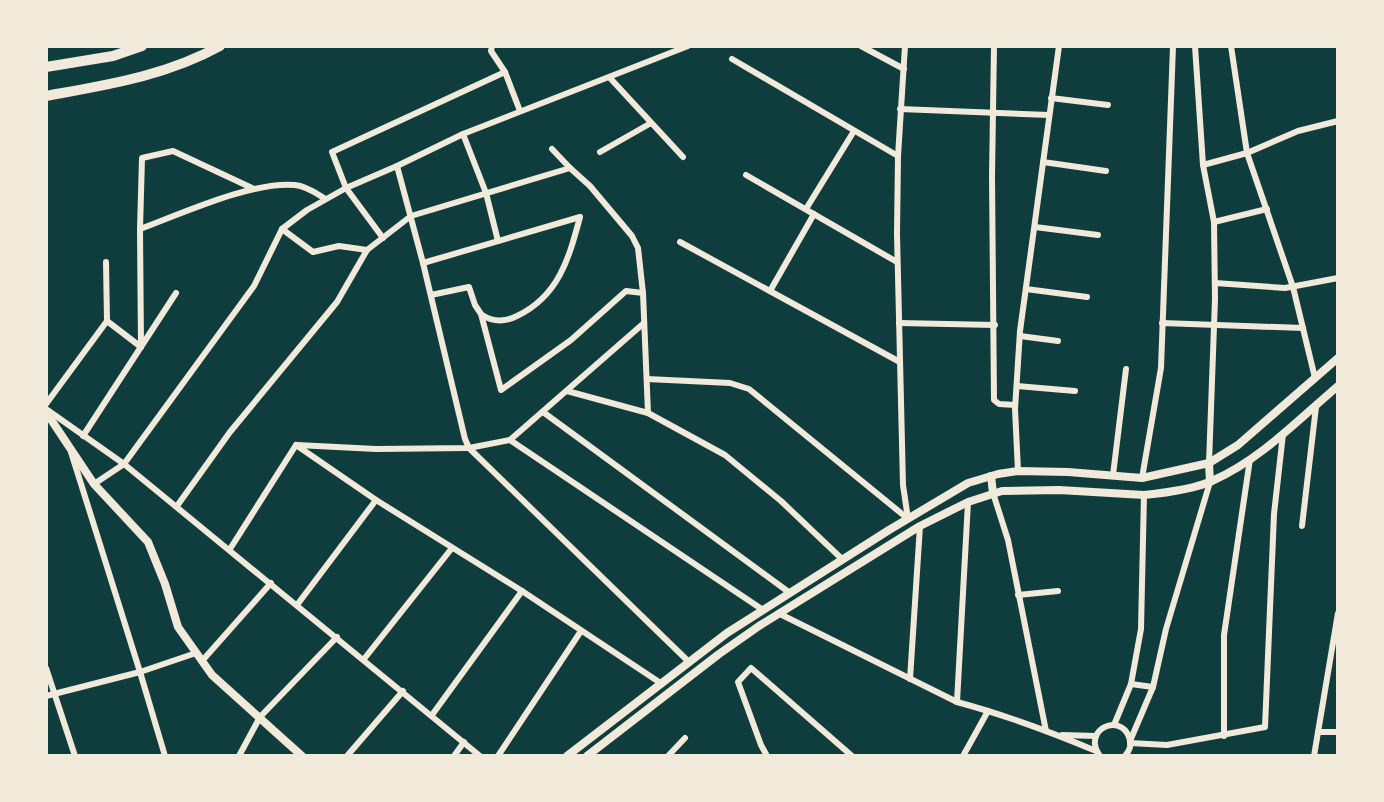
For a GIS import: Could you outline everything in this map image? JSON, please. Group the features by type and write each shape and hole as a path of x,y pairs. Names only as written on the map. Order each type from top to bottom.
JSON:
{"highway":[{"path":"46,67 113,56 142,46"},
{"path":"46,96 125,82 198,58 220,46"}],"street":[{"path":"492,46 491,51 505,72 519,111"},
{"path":"94,484 124,464 254,286 282,229 324,198 463,134 688,46"},
{"path":"861,46 904,69"},
{"path":"905,46 898,156 897,261 903,485 908,519"},
{"path":"994,46 992,176 994,400 999,404 1015,405"},
{"path":"1018,471 1015,405 1020,336 1059,46"},
{"path":"1114,725 1131,684 1141,629 1144,495 1142,478 1161,368 1173,46"},
{"path":"1125,756 1152,687 1166,630 1210,482 1215,283 1214,222 1203,165 1195,46"},
{"path":"1231,46 1247,153 1293,287 1315,378"},
{"path":"732,59 898,156"},
{"path":"383,238 346,188 332,152 505,72"},
{"path":"610,78 683,158"},
{"path":"1051,98 1108,105"},
{"path":"900,109 1048,115"},
{"path":"1203,165 1247,153 1298,131 1338,121"},
{"path":"600,152 651,123"},
{"path":"806,209 854,131"},
{"path":"463,134 486,193 498,241"},
{"path":"552,149 591,186 632,236 638,248 643,293 648,413"},
{"path":"141,347 142,158 173,151 252,188"},
{"path":"1043,162 1106,171"},
{"path":"397,166 469,448 696,672"},
{"path":"177,506 230,432 337,302 367,250 411,216 570,168"},
{"path":"746,175 897,261"},
{"path":"140,229 252,188 295,185 324,198"},
{"path":"1214,222 1267,209"},
{"path":"770,291 814,214"},
{"path":"423,263 580,217 570,252 550,292 542,301 511,319 490,320 481,314"},
{"path":"1035,226 1098,235"},
{"path":"282,229 313,252 339,246 367,250"},
{"path":"680,242 898,361"},
{"path":"46,404 107,321 105,262"},
{"path":"1215,283 1285,288 1338,278"},
{"path":"430,295 469,287 475,305 481,314 501,390 571,340 626,291 643,293"},
{"path":"1026,289 1087,297"},
{"path":"83,436 176,293"},
{"path":"107,321 141,347"},
{"path":"296,445 375,449 469,448 510,440 644,323"},
{"path":"899,323 994,325"},
{"path":"1162,323 1303,328"},
{"path":"1020,336 1058,341"},
{"path":"567,756 727,633 842,559 968,483 1018,471 1142,478 1209,463 1238,444 1338,358"},
{"path":"1113,475 1126,369"},
{"path":"647,379 730,383 749,389 908,519"},
{"path":"1017,386 1075,391"},
{"path":"587,756 732,645 920,526 968,502 1002,490 1059,490 1144,495 1210,482 1250,459 1316,407 1338,386"},
{"path":"567,391 648,413 725,454 781,501 842,559"},
{"path":"1302,526 1316,407"},
{"path":"46,411 124,464 177,506 480,756"},
{"path":"46,411 94,484 148,542 165,584 178,627 212,675 302,756"},
{"path":"543,412 790,593"},
{"path":"1130,744 1167,745 1265,727 1274,514 1283,434"},
{"path":"510,440 763,610"},
{"path":"230,549 296,445"},
{"path":"296,445 376,500 522,591 662,684"},
{"path":"70,449 165,756"},
{"path":"1224,736 1224,635 1250,459"},
{"path":"991,476 993,493 1008,540 1046,731"},
{"path":"297,604 376,500"},
{"path":"957,702 968,502"},
{"path":"910,679 920,526"},
{"path":"364,659 452,548"},
{"path":"202,661 271,583"},
{"path":"432,715 522,591"},
{"path":"1018,595 1058,591"},
{"path":"1314,756 1338,613"},
{"path":"780,614 957,702 1059,735 1098,753"},
{"path":"498,756 581,631"},
{"path":"239,756 260,717 337,637"},
{"path":"46,696 140,672 196,653"},
{"path":"1330,658 1338,658"},
{"path":"46,668 75,756"},
{"path":"767,756 761,746 738,682 751,668 852,756"},
{"path":"1131,684 1152,687"},
{"path":"347,756 403,692"},
{"path":"963,756 988,711"},
{"path":"1098,753 1096,736 1106,726 1114,725 1122,727 1128,733 1130,744 1137,756"},
{"path":"1318,732 1338,732"},
{"path":"1059,735 1096,736"},
{"path":"668,756 685,738"},
{"path":"454,756 464,742"}]}
